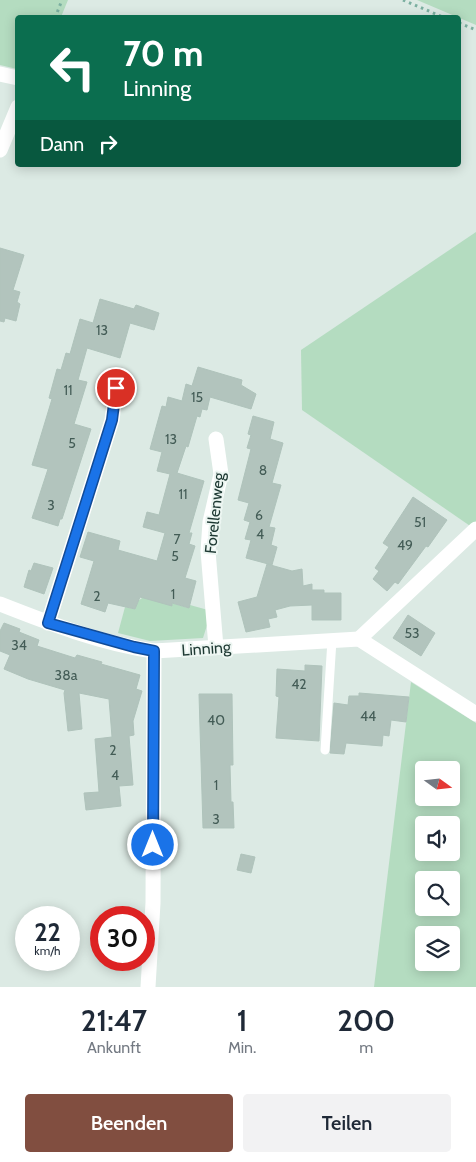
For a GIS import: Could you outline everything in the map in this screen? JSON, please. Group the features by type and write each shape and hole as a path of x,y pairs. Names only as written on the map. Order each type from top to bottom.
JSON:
{"street":[{"path":"0,74 15,77"},
{"path":"0,150 15,114"},
{"path":"48,623 112,420 116,388"},
{"name":"Forellenweg","path":"216,438 221,474 210,522 208,551 216,647"},
{"path":"476,530 359,639 476,714"},
{"name":"Linning","path":"0,604 48,623 154,651 216,647 245,650 332,640 359,639"},
{"path":"148,987 153,904 154,651"}],"lane":[{"path":"325,750 332,640"}],"path":[{"path":"56,15 62,0"},
{"path":"403,0 438,15"},
{"path":"461,24 476,30"}],"green space":[{"path":"0,0 68,0 62,15 15,15 15,69 0,65"},
{"path":"417,0 476,0 476,25 461,19 461,15 452,15"},
{"path":"476,232 476,530 302,410 301,350"},
{"path":"146,595 172,605 172,603 188,608 190,605 208,610 209,619 203,638 150,641 118,633 125,607 135,609 138,601"},
{"path":"411,682 476,723 476,987 374,987"}],"building":[{"path":"0,248 24,255 13,290 20,292 17,302 20,304 16,321 5,318 4,322 0,321"},
{"path":"100,299 134,309 136,305 159,313 154,330 130,323 120,358 87,348 78,380 87,382 74,424 91,429 62,519 60,519 58,526 32,518 48,469 32,465 52,399 49,398 57,369 61,370 66,353 70,354 80,319 93,323"},
{"path":"198,367 242,380 241,385 256,394 251,409 210,397 207,410 202,409 200,417 197,416 188,447 186,446 177,473 204,481 189,533 192,533 189,544 195,546 185,578 196,581 189,608 172,603 172,606 140,597 135,609 108,603 105,612 81,604 94,561 80,557 88,532 120,541 118,550 157,561 165,533 143,527 147,512 159,515 170,474 157,471 162,452 150,449 162,406 166,407 168,397 182,401 186,384 192,386"},
{"path":"253,416 274,422 270,439 283,443 272,483 281,485 269,527 275,528 271,545 277,547 272,565 246,558 251,540 245,539 250,522 244,520 249,503 238,500 251,449 247,448 251,435 248,434"},
{"path":"413,497 447,520 398,584 395,582 387,591 373,579 379,571 375,568 389,547 383,543"},
{"path":"34,563 53,568 44,594 24,587 29,570 31,571"},
{"path":"267,564 292,571 302,569 303,586 312,584 312,590 324,590 324,593 341,593 341,620 312,620 312,605 290,606 275,610 277,617 268,619 270,627 246,632 238,602 257,597"},
{"path":"408,615 435,633 421,656 393,638"},
{"path":"4,623 20,629 19,632 39,640 37,646 75,658 77,655 102,662 101,664 140,675 136,689 142,691 133,721 134,735 129,736 133,785 119,786 121,806 86,810 84,793 99,792 95,739 112,737 109,699 79,693 82,729 68,731 65,690 28,679 4,669 10,655 0,651 0,631"},
{"path":"305,665 322,666 319,741 276,738 279,697 276,696 277,669 305,671"},
{"path":"359,693 409,697 406,722 391,720 389,736 383,735 382,746 346,743 344,754 330,753 334,703 348,705 349,696 359,696"},
{"path":"199,694 232,694 233,765 230,765 234,828 203,828"},
{"path":"241,854 255,857 251,873 237,870"}],"route":[{"path":"116,388 112,420 48,623 154,651 153,845"}]}
